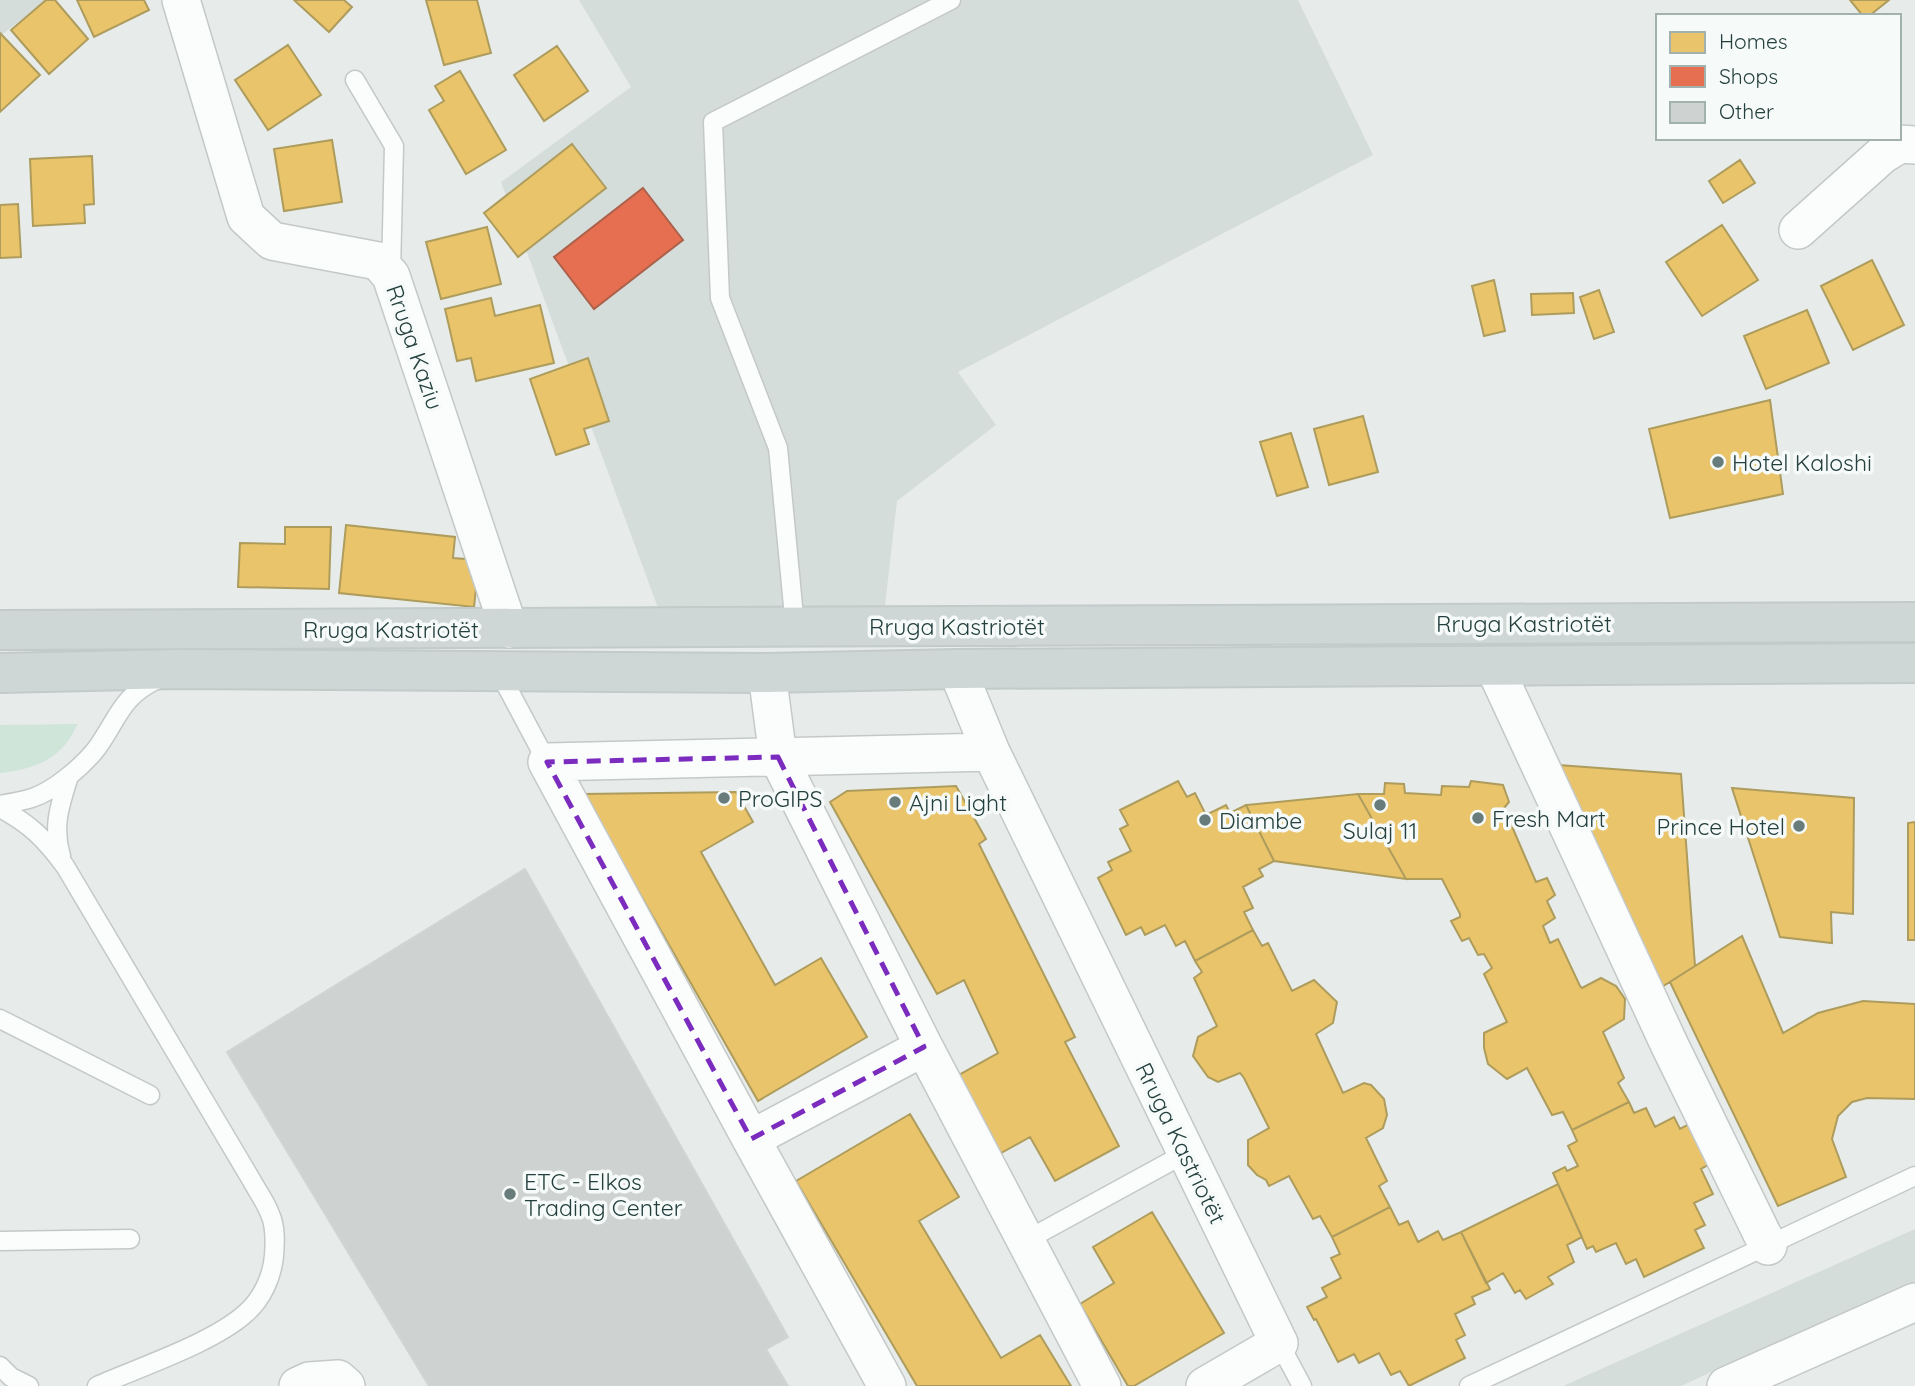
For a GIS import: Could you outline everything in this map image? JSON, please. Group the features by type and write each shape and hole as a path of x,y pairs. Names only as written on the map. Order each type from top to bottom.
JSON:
{"main road":[{"name":"Rruga Kastriotët","path":"0,630 1915,622"},
{"name":"Rruga Kastriotët","path":"0,673 179,669 766,673 957,669 1915,663"}],"street":[{"name":"Rruga Kaziu","path":"181,0 246,217 272,241 378,261 391,276 509,629"},
{"path":"1798,230 1882,155 1899,144 1915,145"},
{"name":"Rruga Kastriotët","path":"1494,666 1670,1046 1768,1246"},
{"name":"Rruga Kastriotët","path":"957,669 991,752 1279,1343"},
{"path":"766,673 778,757 924,1047 1102,1386"},
{"path":"887,1386 547,762 991,752"},
{"path":"751,1139 924,1047"},
{"path":"1726,1386 1915,1302"},
{"path":"1205,1386 1279,1343"},
{"path":"298,1386 309,1381 338,1379 346,1386"}],"lane":[{"path":"795,626 778,448 720,298 713,122 951,0"},
{"path":"355,80 394,146 391,276"},
{"path":"0,807 35,797 69,776 97,748 120,709 143,686 179,669"},
{"path":"499,672 547,762"},
{"path":"65,866 56,839 58,812 69,776"},
{"path":"0,807 22,820 45,839 65,866 271,1215 275,1240 273,1267 263,1293 248,1312 205,1339 97,1386"},
{"path":"0,1019 150,1095"},
{"path":"1025,1241 1186,1153"},
{"path":"1469,1386 1915,1177"},
{"path":"0,1241 130,1239"},
{"path":"1279,1343 1302,1386"},
{"path":"0,1366 11,1377 29,1386"}],"highlighted area":[{"path":"778,757 924,1047 751,1139 547,762"}],"shaded area":[{"path":"0,0 47,0 0,36"},
{"path":"579,0 1298,0 1373,155 958,372 996,425 897,501 885,606 658,608 501,182 631,87"},
{"path":"1915,1229 1915,1285 1681,1386 1563,1386"}],"green space":[{"path":"78,724 69,740 49,759 25,769 0,773 0,725"}],"building: Homes":[{"path":"46,0 55,0 88,39 49,74 11,30"},
{"path":"77,0 144,0 149,10 94,37"},
{"path":"294,0 344,0 352,7 329,32"},
{"path":"426,0 477,0 491,53 444,65"},
{"path":"1850,0 1889,0 1872,14 1861,14"},
{"path":"0,33 40,75 0,112"},
{"path":"288,45 321,95 268,130 235,80"},
{"path":"557,46 588,91 544,121 514,75"},
{"path":"460,71 506,150 466,174 429,110 444,101 435,86"},
{"path":"332,140 342,202 284,211 274,149"},
{"path":"572,144 606,188 518,257 484,213"},
{"path":"92,156 94,204 84,205 85,223 33,226 30,159"},
{"path":"1740,160 1755,183 1723,203 1709,181"},
{"path":"18,204 21,257 0,258 0,205"},
{"path":"1722,225 1758,280 1702,316 1666,262"},
{"path":"487,227 501,284 441,299 426,242"},
{"path":"1872,260 1904,325 1853,350 1821,286"},
{"path":"1494,280 1505,331 1484,336 1472,286"},
{"path":"1599,290 1614,332 1594,339 1580,297"},
{"path":"1573,293 1574,313 1532,315 1531,294"},
{"path":"491,298 495,316 540,305 554,363 476,381 471,358 457,361 445,309"},
{"path":"1807,310 1829,363 1766,389 1744,336"},
{"path":"588,358 609,421 584,429 589,444 556,455 530,379"},
{"name":"Hotel Kaloshi","path":"1770,400 1783,494 1670,518 1649,429"},
{"path":"1363,416 1378,472 1329,485 1314,429"},
{"path":"1291,433 1308,487 1277,496 1260,442"},
{"path":"346,525 455,537 453,558 479,560 474,607 339,593"},
{"path":"285,527 331,527 329,589 238,587 240,543 285,544"},
{"path":"1558,765 1681,774 1695,966 1657,990"},
{"path":"1178,781 1187,797 1195,793 1206,815 1226,805 1230,813 1246,805 1274,861 1259,869 1263,876 1243,887 1253,908 1244,912 1253,930 1195,961 1185,941 1176,946 1165,925 1145,935 1141,927 1126,935 1098,878 1112,870 1108,862 1131,851 1120,829 1128,825 1120,810"},
{"path":"1471,781 1503,785 1509,802 1504,808 1536,882 1547,878 1555,895 1547,901 1555,918 1543,926 1550,943 1558,939 1580,986 1582,988 1601,978 1616,986 1625,999 1624,1019 1603,1032 1624,1078 1618,1083 1629,1102 1572,1130 1563,1112 1552,1115 1527,1068 1507,1079 1488,1064 1484,1033 1507,1022 1484,974 1492,968 1484,954 1478,955 1469,938 1462,941 1451,921 1460,917 1460,914 1442,879 1406,879 1358,794 1384,794 1385,783 1404,784 1405,793 1441,795 1442,786 1469,787"},
{"path":"956,786 986,839 979,844 1075,1037 1065,1042 1119,1146 1055,1181 1030,1137 994,1157 950,1080 998,1053 964,980 937,994 830,802 847,791"},
{"path":"1732,788 1854,798 1853,914 1831,912 1832,943 1780,937"},
{"path":"736,792 753,822 701,852 775,985 821,958 867,1037 758,1101 583,794"},
{"path":"1358,794 1406,879 1274,861 1246,805"},
{"path":"1915,822 1915,940 1908,940 1908,823"},
{"path":"1253,930 1262,946 1268,943 1292,991 1314,980 1337,1002 1333,1023 1316,1034 1343,1093 1364,1083 1371,1085 1384,1099 1387,1115 1383,1128 1366,1138 1387,1181 1379,1186 1390,1207 1332,1237 1320,1216 1313,1219 1289,1176 1269,1186 1266,1180 1248,1165 1248,1140 1269,1128 1244,1078 1240,1073 1218,1082 1208,1077 1193,1056 1198,1037 1217,1026 1194,978 1202,972 1195,961"},
{"path":"1742,936 1783,1033 1818,1013 1863,1001 1915,1004 1915,1099 1867,1098 1852,1102 1838,1116 1832,1139 1846,1177 1778,1206 1670,982"},
{"path":"1629,1102 1634,1113 1646,1108 1655,1127 1674,1117 1680,1129 1693,1122 1713,1162 1701,1169 1713,1194 1694,1203 1705,1225 1695,1230 1704,1248 1644,1277 1636,1259 1626,1264 1616,1243 1596,1252 1593,1246 1587,1249 1553,1173 1565,1167 1567,1171 1578,1166 1568,1146 1577,1141 1572,1130"},
{"path":"910,1114 959,1197 919,1221 1001,1358 1040,1335 1071,1386 917,1386 796,1181"},
{"path":"1558,1184 1582,1237 1567,1245 1574,1262 1548,1277 1553,1284 1526,1299 1520,1290 1515,1293 1503,1273 1486,1283 1461,1232"},
{"path":"1390,1207 1399,1225 1408,1221 1418,1242 1438,1231 1443,1240 1461,1232 1490,1289 1472,1297 1475,1304 1455,1314 1465,1335 1456,1340 1465,1358 1409,1386 1400,1371 1391,1375 1379,1353 1359,1363 1354,1354 1338,1362 1307,1307 1327,1297 1322,1288 1341,1278 1331,1258 1340,1254 1332,1237"},
{"path":"1152,1212 1224,1333 1134,1386 1128,1386 1080,1304 1114,1283 1093,1247"}],"building: Shops":[{"path":"643,188 683,240 594,309 554,257"}],"building: Other":[{"name":"ETC - Elkos Trading Center","path":"525,869 788,1337 766,1349 788,1386 429,1386 227,1052"}],"place":[{"name":"Hotel Kaloshi","path":"1718,462"},
{"name":"ProGIPS","path":"724,798"},
{"name":"Ajni Light","path":"895,802"},
{"name":"Sulaj 11","path":"1380,805"},
{"name":"Fresh Mart","path":"1478,818"},
{"name":"Diambe","path":"1205,820"},
{"name":"Prince Hotel","path":"1799,826"},
{"name":"ETC - Elkos Trading Center","path":"510,1194"}]}
